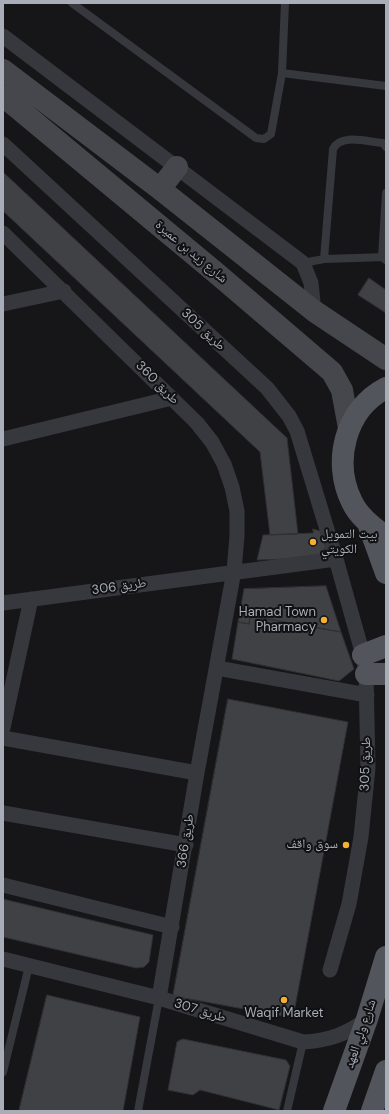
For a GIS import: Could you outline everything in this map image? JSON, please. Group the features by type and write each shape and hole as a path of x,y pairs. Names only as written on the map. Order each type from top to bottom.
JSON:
{"main road":[{"path":"386,388 378,392 361,408 349,428 342,453 343,479 352,503 368,523 386,537"},
{"path":"368,523 386,573"},
{"path":"370,674 386,646"},
{"name":"شارع ولي العهد","path":"334,1111 367,1019 386,957"},
{"path":"372,1111 386,1070"}],"street":[{"path":"3,36 302,263 311,283 314,310"},
{"path":"3,70 160,189 314,310 386,359"},
{"name":"شارع زيد بن عميرة","path":"3,96 215,272 332,372 342,390 349,428"},
{"name":"طريق 305","path":"3,144 267,388 279,401 297,431 370,674 368,768 361,837 349,904 330,970"},
{"path":"160,189 177,167"},
{"name":"طريق 360","path":"3,233 64,290 197,422 212,442 228,475 237,511 234,571"},
{"path":"3,304 64,290"},
{"path":"3,439 172,398"},
{"path":"234,571 336,559"},
{"name":"طريق 306","path":"3,602 234,571"},
{"name":"طريق 366","path":"159,998 197,773 234,571"},
{"path":"3,728 31,599"},
{"path":"217,668 370,674"},
{"path":"3,738 197,773"},
{"path":"3,813 186,845"},
{"path":"3,885 172,927"},
{"name":"طريق 307","path":"3,959 159,998 304,1042 321,1041 338,1037 367,1019"}],"lane":[{"path":"72,3 256,138 264,139 271,134 282,73 285,3"},
{"path":"282,73 386,86"},
{"path":"324,259 334,149 336,143 344,139 383,143 386,147"},
{"path":"302,263 324,259 385,258 386,193"},
{"path":"3,1072 29,966"},
{"name":"طريق 366","path":"138,1111 159,998"},
{"path":"287,1111 304,1042"}],"building":[{"path":"3,172 287,438 298,534 270,535 260,452 3,211"},
{"path":"369,278 386,290 386,313 358,295"},
{"path":"313,529 320,531 326,547 320,555 315,558 257,560 263,535 313,533"},
{"path":"326,586 341,632 250,616 249,624 238,622 244,589"},
{"path":"250,616 341,632 354,669 339,681 232,659 238,622 249,624"},
{"path":"228,699 348,722 293,1018 173,996"},
{"path":"3,899 153,935 149,962 144,967 136,968 3,937"},
{"path":"47,995 140,1017 123,1111 19,1111"},
{"path":"183,1039 286,1060 290,1066 279,1110 200,1090 193,1095 168,1090 177,1042"}],"place":[{"name":"بيت التمويل الكويتي","path":"313,542"},
{"name":"Hamad Town Pharmacy","path":"324,620"},
{"name":"سوق واقف","path":"346,845"},
{"name":"Waqif Market","path":"284,1000"}]}
